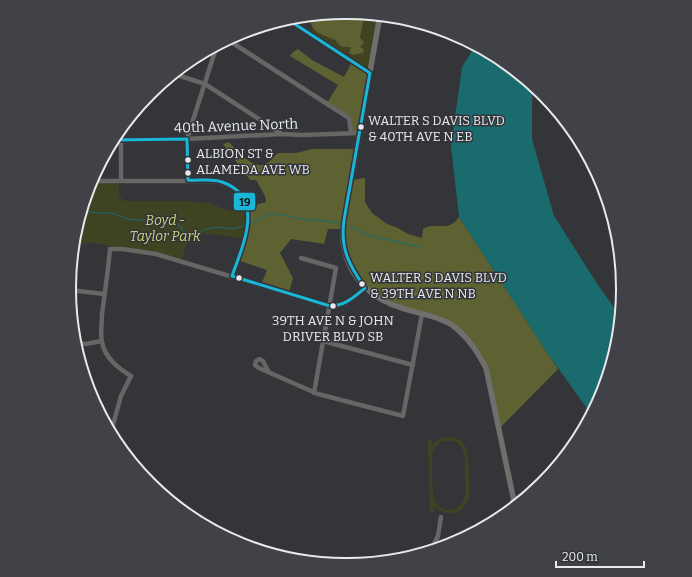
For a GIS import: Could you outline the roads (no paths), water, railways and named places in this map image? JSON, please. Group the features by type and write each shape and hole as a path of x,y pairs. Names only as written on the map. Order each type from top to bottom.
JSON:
{"main road":[{"path":"379,21 344,220 343,241 348,262 357,278 365,288 387,303 451,325 467,338 477,350 486,368 514,499"}],"street":[{"path":"294,24 370,73"},
{"path":"234,44 349,118 351,133"},
{"path":"188,180 187,139 214,53"},
{"path":"181,76 205,84 282,134"},
{"name":"40th Avenue North","path":"121,140 187,139 282,134 303,135 360,133"},
{"path":"121,141 121,181"},
{"path":"99,181 214,181 226,184 239,192 246,203 249,217 248,227 232,276"},
{"path":"113,424 121,396 131,376 112,362 107,355 102,341 101,328 110,249 122,249 156,254 330,306 347,304 365,288"},
{"path":"300,258 336,268 314,393"},
{"path":"76,291 104,294"},
{"path":"268,371 314,393 403,416 422,314"},
{"path":"83,344 102,341"},
{"path":"323,341 413,365"},
{"path":"434,543 438,536 441,517"}],"water":[{"path":"472,51 496,64 532,93 532,139 554,216 615,309 606,358 595,392 587,409 548,354 459,217 451,146 462,67"}],"waterway":[{"path":"88,211 112,213 128,219 177,225 187,233 201,232 205,229 217,227 234,229 243,226"},
{"path":"254,222 270,214 279,214 306,220 338,223"},
{"path":"350,227 355,228 367,235 419,247"}],"place":[{"name":"WALTER S DAVIS BLVD & 40TH AVE N EB","path":"361,127"},
{"name":"ALBION ST & ALAMEDA AVE WB","path":"188,160"},
{"name":"WALTER S DAVIS BLVD & 39TH AVE N NB","path":"362,284"},
{"name":"39TH AVE N & JOHN DRIVER BLVD SB","path":"333,306"}],"park label":[{"name":"Boyd - Taylor Park","path":"165,228"}]}
